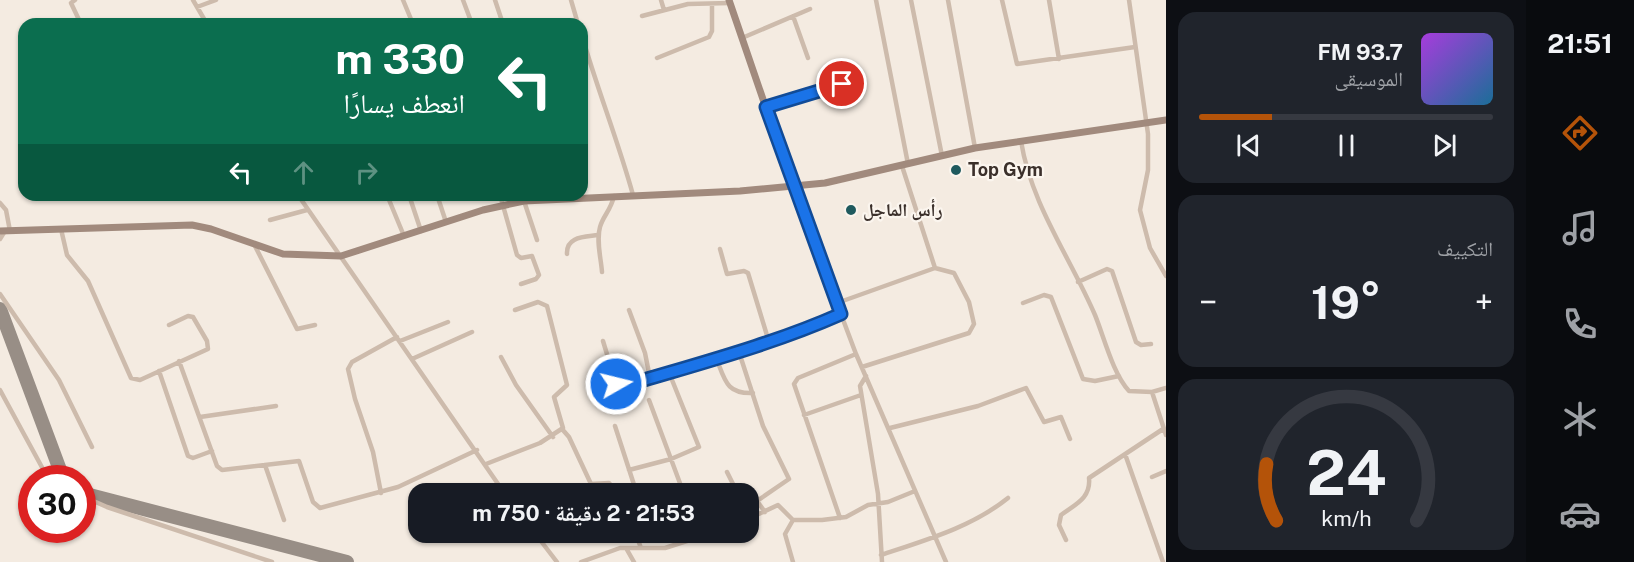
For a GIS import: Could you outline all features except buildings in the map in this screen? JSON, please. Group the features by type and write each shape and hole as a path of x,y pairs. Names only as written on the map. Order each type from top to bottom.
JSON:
{"street":[{"path":"193,0 203,18"},
{"path":"197,7 216,0"},
{"path":"403,0 410,18"},
{"path":"464,0 470,18"},
{"path":"495,0 501,18"},
{"path":"572,0 576,18"},
{"path":"661,0 664,10"},
{"path":"876,0 905,165 935,268"},
{"path":"911,0 942,156"},
{"path":"948,0 975,148"},
{"path":"1002,0 1017,64 1136,47"},
{"path":"1050,0 1059,59"},
{"path":"1129,0 1147,122 1148,170 1140,210 1148,242 1166,276"},
{"path":"72,1 79,18"},
{"path":"642,16 692,2 712,4 730,1 793,187 856,354 890,428 946,562"},
{"path":"657,58 709,37 712,31 712,4"},
{"path":"742,38 810,9"},
{"path":"792,16 807,58"},
{"path":"588,56 603,107 611,119 633,195"},
{"path":"766,107 842,84"},
{"path":"588,196 793,187 842,180 975,148 1166,120"},
{"path":"1020,140 1033,188 1094,313 1119,376 1129,391 1152,392 1166,388"},
{"path":"602,272 598,235 601,223 611,210 614,196"},
{"path":"302,201 498,483"},
{"path":"389,201 404,236"},
{"path":"411,201 421,231"},
{"path":"439,201 446,222"},
{"path":"502,201 517,255 521,258 532,256 539,275 536,279 521,284"},
{"path":"5,231 192,225 220,231 255,246 283,254 341,256 446,222 524,201 537,240"},
{"path":"0,203 6,210 5,231 0,239"},
{"path":"270,220 307,210"},
{"path":"61,229 67,255 88,281 131,378 140,380 208,349 209,345 193,317 188,316 169,325"},
{"path":"567,254 570,241 598,235"},
{"path":"255,246 295,326 300,329 315,325"},
{"path":"720,249 728,274 744,271 748,273 769,342"},
{"path":"837,303 935,268 950,270 964,288 973,315 972,330 950,340 862,367"},
{"path":"1078,282 1107,269 1112,271 1136,342 1141,345 1151,344"},
{"path":"0,294 59,380 92,447"},
{"path":"1023,303 1044,295 1052,297 1083,379 1095,381 1119,376"},
{"path":"515,310 538,302 547,306 567,385 554,397 562,429 569,437 591,483"},
{"path":"629,310 643,346 650,378"},
{"path":"603,341 619,387 670,375 717,360 841,314"},
{"path":"381,493 373,452 355,399 348,369 352,362 399,339 448,322"},
{"path":"412,359 472,332"},
{"path":"740,352 764,426 789,478 758,501 765,512"},
{"path":"840,518 794,388 795,380 856,354"},
{"path":"501,357 516,385 553,436"},
{"path":"717,360 727,387 735,392 753,393"},
{"path":"179,361 217,466 222,470 299,461 313,502 320,508 381,493 449,466 477,450"},
{"path":"159,371 188,456 193,458 212,451"},
{"path":"629,470 670,459 696,449 699,444 680,404 670,375"},
{"path":"866,376 860,386 879,503 882,562"},
{"path":"890,428 978,406 1026,388 1044,422 1061,417 1070,439"},
{"path":"0,390 41,465"},
{"path":"1152,392 1166,435"},
{"path":"804,415 861,395"},
{"path":"649,400 680,483"},
{"path":"200,417 276,406"},
{"path":"615,426 633,483"},
{"path":"486,464 553,436 562,429"},
{"path":"1066,540 1059,525 1061,515 1087,495 1091,488 1089,478 1163,429"},
{"path":"1125,454 1163,562"},
{"path":"265,465 284,520"},
{"path":"1152,477 1166,471"},
{"path":"727,472 732,483"},
{"path":"793,520 840,518 853,514 868,505 915,491"},
{"path":"881,555 934,537 988,514 1008,498"},
{"path":"96,502 272,562"},
{"path":"759,514 780,505 793,520"},
{"path":"793,520 785,534 793,562"},
{"path":"542,543 557,562"},
{"path":"639,543 641,548"},
{"path":"580,562 626,548 665,548 679,543"},
{"path":"626,548 634,562"}],"taxiway":[{"path":"0,309 58,465"},
{"path":"96,497 347,562"}],"place":[{"name":"Top Gym","path":"956,170"},
{"name":"رأس الماجل","path":"851,210"}],"route":[{"path":"616,384 619,387 670,375 798,333 841,314 793,187 766,107 842,84"}]}
